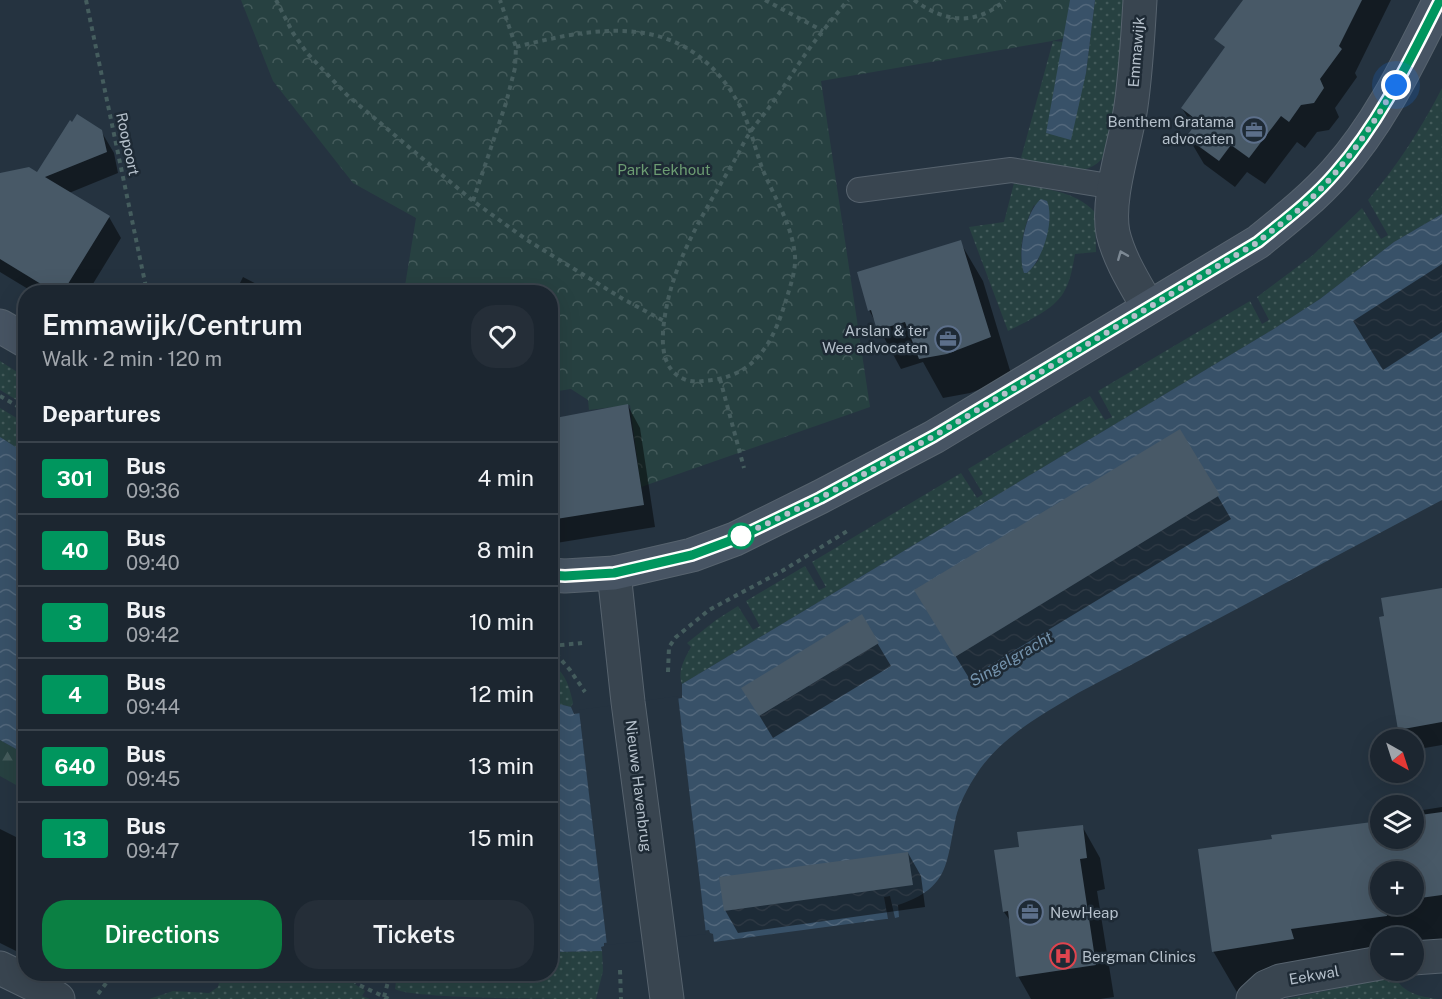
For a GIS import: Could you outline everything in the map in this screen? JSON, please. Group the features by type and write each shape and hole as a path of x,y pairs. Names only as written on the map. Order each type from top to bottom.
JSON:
{"main road":[{"path":"558,576 614,573 692,555 735,539 820,498 934,436 1258,242 1301,208 1338,170 1385,104 1440,0"},
{"path":"0,326 18,336"}],"street":[{"name":"Emmawijk","path":"1140,0 1131,106 1114,187 1112,213 1113,232 1122,258 1148,308"},
{"name":"Nieuwe Havenbrug","path":"614,573 628,702 667,999"},
{"path":"1424,957 1442,956"},
{"name":"Eekwal","path":"1253,999 1266,987 1280,981 1370,965"},
{"path":"0,968 18,977"},
{"path":"27,981 58,999"}],"lane":[{"path":"859,190 1011,170 1114,187"}],"path":[{"name":"Roopoort","path":"86,0 146,285"},
{"path":"276,0 293,33 307,53 347,95 474,201 527,240 623,299 664,321"},
{"path":"474,201 515,68 516,47 500,0"},
{"path":"765,0 823,31"},
{"path":"516,47 600,31 644,31 672,40 708,64 741,108 750,132 763,169 792,233 795,260 791,284 777,329 763,352 743,370 720,379 694,382 683,379 667,364 663,353 664,321 672,286 687,245 750,132 848,0"},
{"path":"914,0 933,13 948,18 964,19 988,12 1005,0"},
{"path":"720,379 744,468"},
{"path":"0,396 18,406"},
{"path":"668,679 669,647 676,636 709,610"},
{"path":"558,656 589,699"},
{"path":"620,968 621,999"},
{"path":"94,999 108,981"},
{"path":"354,981 386,998 389,981"}],"green space":[{"name":"Park Eekhout","path":"241,0 1083,0 1081,34 821,81 870,407 641,487 630,405 589,410 588,400 571,389 558,391 558,285 405,285 416,218 353,183 273,81"},
{"path":"1095,0 1131,0 1108,151 1090,168 1080,170 1057,168 1021,158 1053,41 1064,42 1056,85 1086,73"},
{"path":"1442,88 1442,214 1394,242 1320,299 1272,330 682,684 681,669 691,647 687,643 716,620 738,606 753,630 760,626 746,601 805,566 819,590 826,587 812,562 961,473 977,498 983,494 968,469 1090,396 1105,420 1112,417 1098,391 1250,301 1262,324 1269,320 1257,297 1313,255 1362,208 1381,239 1388,235 1368,200 1408,147"},
{"path":"1014,183 1068,195 1078,199 1095,212 1096,252 1075,254 1069,281 1055,303 1008,331 969,227 1004,222","holes":["1034,205 1050,219 1038,261 1027,273 1024,273 1021,247 1027,221"]},
{"path":"0,361 18,373 18,401 0,390"},
{"path":"0,408 18,419 18,449 0,437"},
{"path":"558,669 566,680 573,703 571,707 558,704"},
{"path":"0,740 18,750 18,786 0,776"},
{"path":"602,951 603,971 596,999 457,997 395,989 396,981 558,981 558,952"},
{"path":"219,981 350,981 365,991 362,996 370,999 149,999 173,991 209,993 218,987"},
{"path":"1375,981 1397,981 1403,987 1419,995 1438,999 1285,999"}],"water":[{"path":"1070,0 1095,0 1086,73 1071,140 1046,133"},
{"path":"1041,199 1047,201 1049,209 1050,218 1046,239 1033,267 1024,273 1021,256 1024,234 1035,205"},
{"name":"Singelgracht","path":"1442,214 1442,500 1078,693 1022,728 997,749 976,775 957,812 943,872 928,891 898,905 899,917 895,918 890,896 884,897 888,919 714,942 713,934 709,930 604,943 601,947 602,951 558,952 558,704 571,707 574,714 682,698 682,684 1272,330 1320,299 1394,242"},
{"path":"0,437 18,449 18,750 0,740"}],"pier":[{"path":"678,696 706,934 607,945 579,710"}],"building":[{"path":"1243,0 1362,0 1339,46 1342,49 1320,79 1324,88 1314,103 1301,105 1289,122 1281,116 1249,158 1231,145 1219,161 1186,137 1198,121 1181,108 1225,47 1214,39"},
{"path":"77,114 102,130 107,152 45,177 110,216 67,285 43,285 0,259 0,173 29,167 37,172 70,120 72,122"},
{"path":"961,240 991,337 947,354 919,359 905,322 877,330 871,310 868,311 857,272"},
{"path":"628,404 644,505 558,519 558,417"},
{"path":"1180,429 1220,495 955,657 914,590"},
{"path":"1442,588 1442,722 1398,729 1379,617 1384,616 1381,598"},
{"path":"862,614 879,643 759,716 741,688"},
{"path":"1442,812 1442,895 1424,897 1424,861 1370,861 1370,915 1387,916 1291,929 1294,939 1212,952 1198,849 1272,839 1271,835 1370,822 1370,849 1424,849 1424,814"},
{"path":"1083,825 1087,858 1080,859 1096,965 1016,977 1008,911 1003,912 994,850 1019,847 1017,832"},
{"path":"908,852 913,885 724,911 719,877"}],"bus line":[{"name":"301","path":"558,576 614,573 692,555 735,539 820,498 934,436 1258,242 1301,208 1338,170 1385,104 1440,0"}],"place":[{"name":"Benthem Gratama advocaten","path":"1254,130"},
{"name":"Arslan & ter Wee advocaten","path":"948,339"},
{"name":"NewHeap","path":"1030,912"},
{"name":"Bergman Clinics","path":"1063,956"}],"route":[{"path":"741,536 735,539 820,498 934,436 1258,242 1301,208 1338,170 1396,85"}]}
